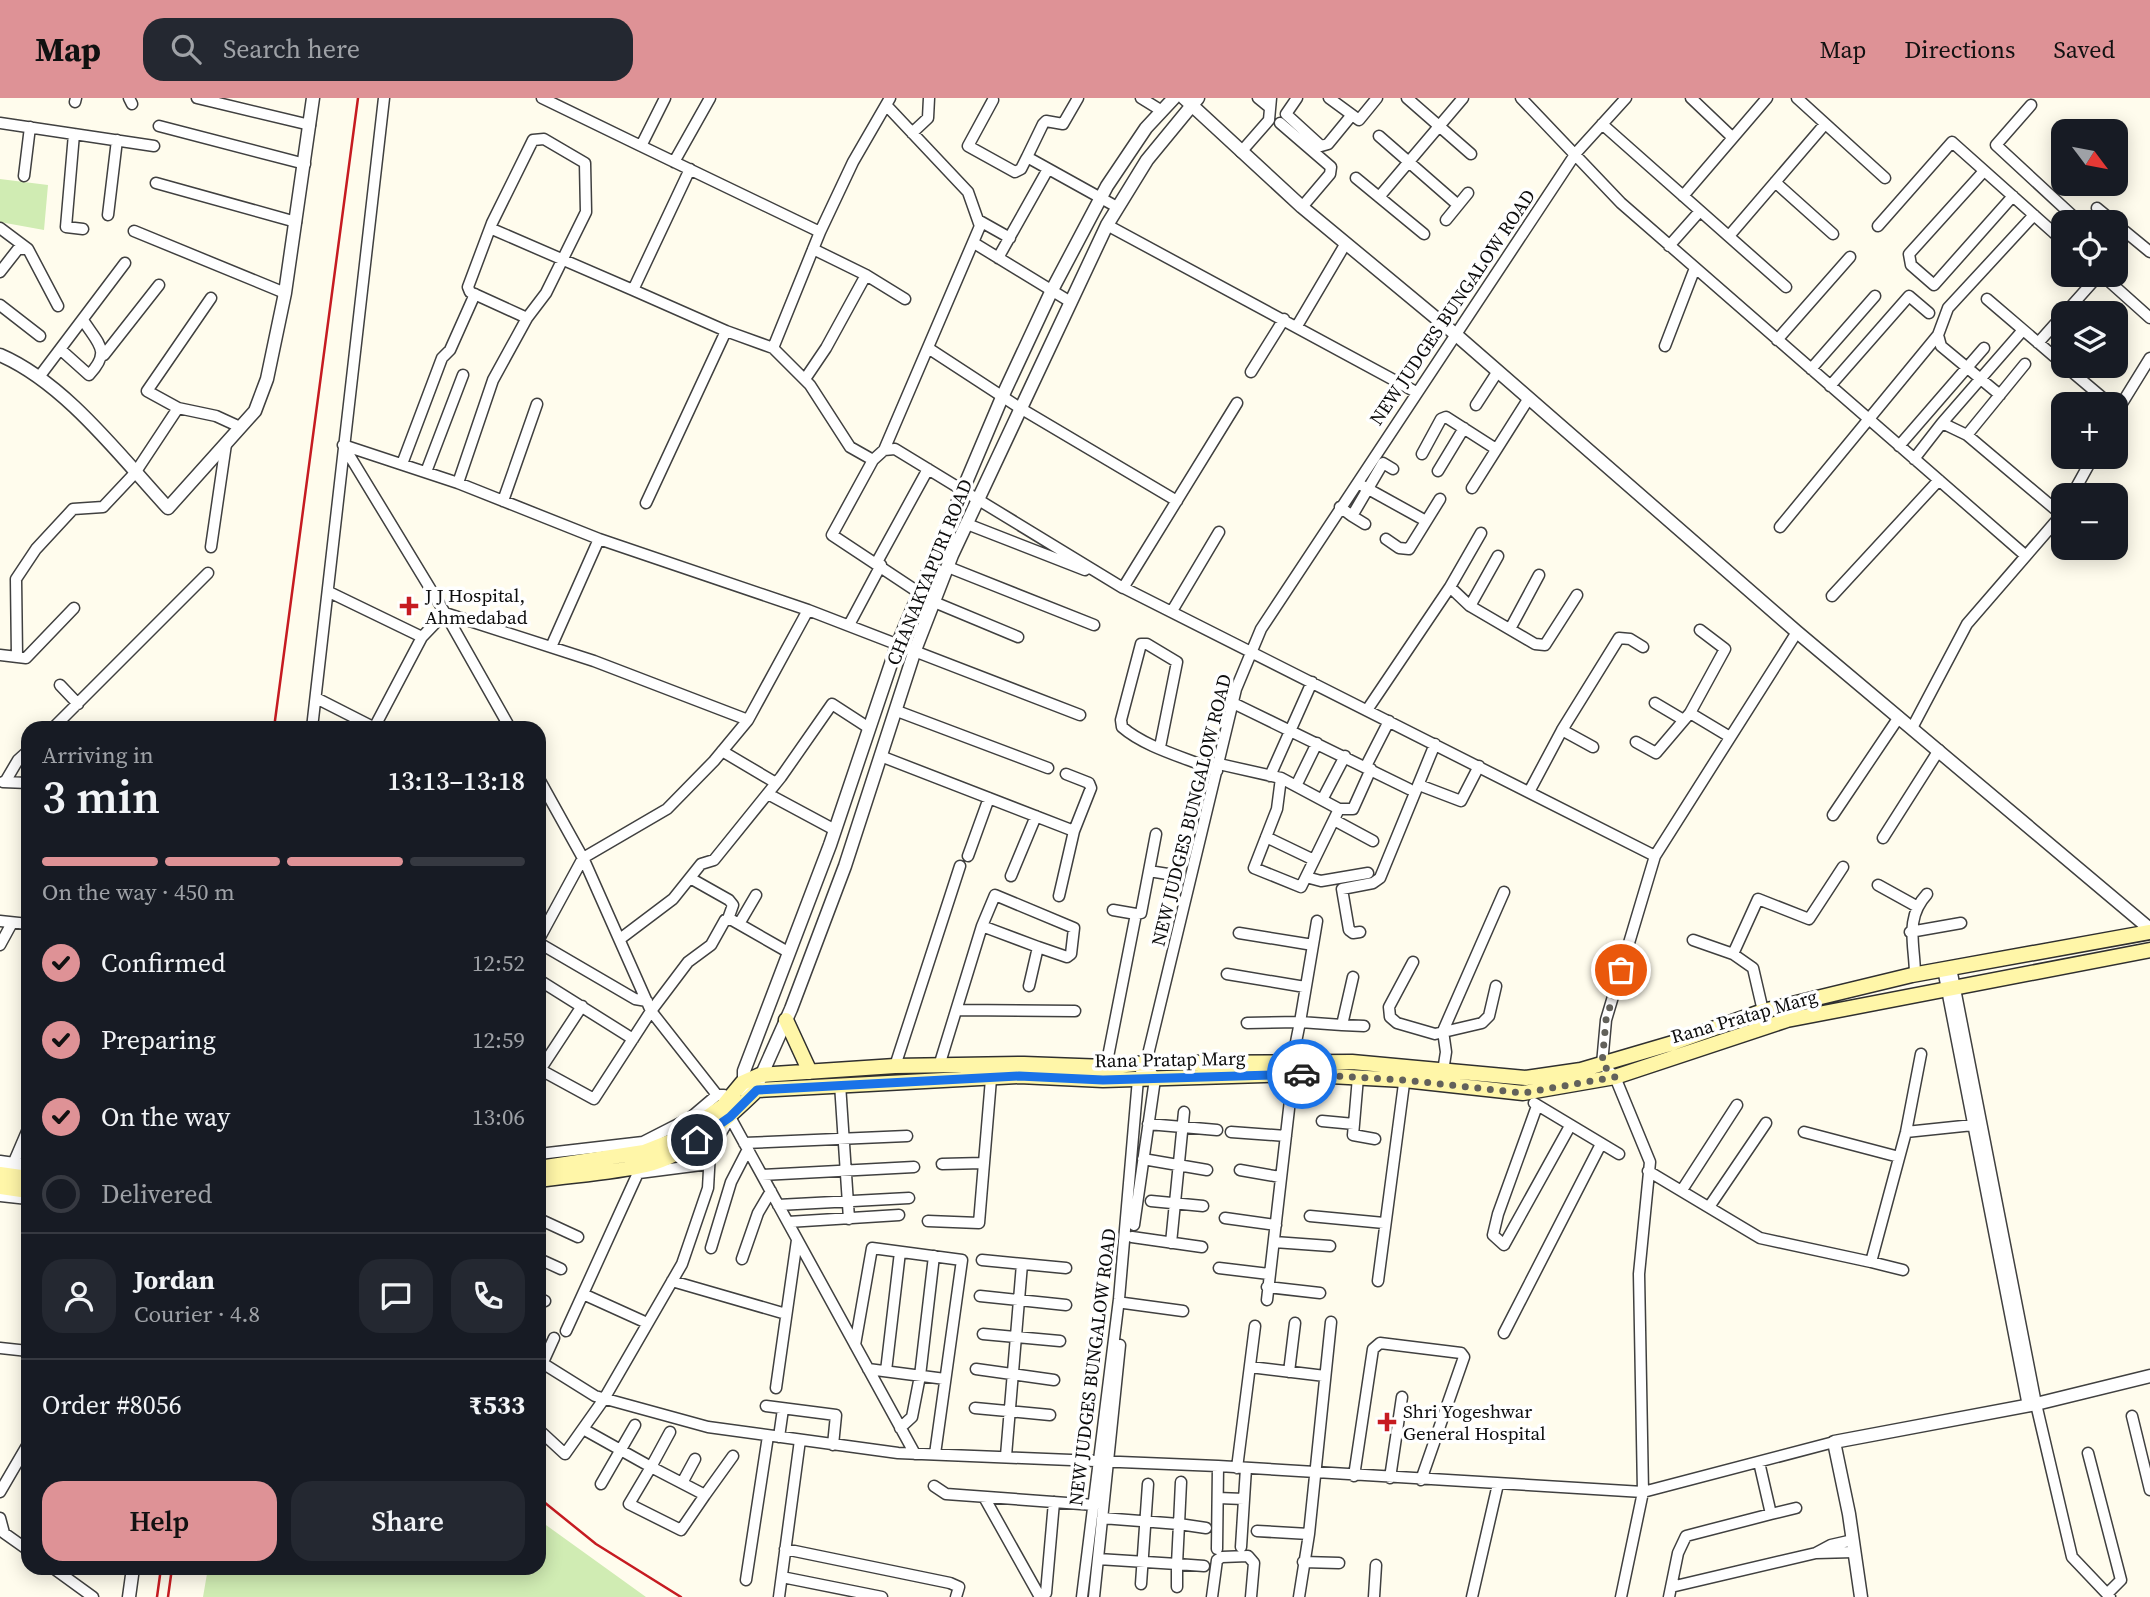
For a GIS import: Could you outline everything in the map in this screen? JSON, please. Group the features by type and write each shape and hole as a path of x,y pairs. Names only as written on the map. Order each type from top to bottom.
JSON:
{"main road":[{"name":"Rana Pratap Marg","path":"752,1095 840,1084 1019,1076 1155,1079 1293,1068 1358,1077 1443,1071 1526,1079 1602,1064 1763,1011 1915,975 2150,931"},
{"name":"Rana Pratap Marg","path":"725,1103 742,1083 760,1075 895,1066 1106,1068 1146,1063 1293,1068 1405,1073 1523,1093 1615,1077 1787,1020 2150,950"},
{"path":"786,1020 810,1072"},
{"path":"546,1167 644,1152 677,1139 725,1103 752,1095"},
{"path":"546,1179 647,1164 683,1150 711,1130 725,1103"},
{"path":"0,1174 21,1177"},
{"path":"0,1187 21,1190"}],"street":[{"path":"198,98 223,101 310,125"},
{"path":"0,355 39,377 168,508 254,411 267,379 285,293 313,98"},
{"path":"313,721 384,98"},
{"path":"542,98 820,232"},
{"path":"641,146 665,98"},
{"path":"674,162 710,98"},
{"path":"912,133 928,118 929,98"},
{"path":"993,100 968,146 1015,172 1021,169 1043,124 1046,121 1063,124 1078,98"},
{"path":"1142,98 1162,111"},
{"path":"752,1095 742,1083 835,830 918,592 1003,395 1052,290 1101,198 1146,128 1174,98"},
{"path":"1241,152 1269,120 1270,102 1258,98"},
{"path":"1297,98 1286,114 1321,146 1328,144 1351,116"},
{"path":"1330,98 1359,120 1377,98"},
{"path":"1407,98 1471,154"},
{"path":"1378,197 1464,98"},
{"path":"1521,98 1576,153 1620,203 2026,556"},
{"name":"NEW JUDGES BUNGALOW ROAD","path":"1082,1597 1094,1506 1105,1460 1138,1079 1146,1063 1233,703 1261,629 1356,482 1383,463 1416,392 1454,333 1576,153 1626,98"},
{"path":"1691,98 1732,137"},
{"path":"1683,196 1767,98"},
{"path":"1797,98 1885,178"},
{"path":"772,348 820,232 853,162 888,101 912,133 968,192 981,226 884,450 873,460 832,535 918,592"},
{"path":"1191,101 1241,152 1302,207 1454,333 1797,632 1940,750 2150,931"},
{"name":"CHANAKYAPURI ROAD","path":"752,1095 786,1020 883,757 915,650 948,567 1069,301 1107,225 1147,160 1191,101"},
{"path":"2031,105 1996,145 2066,210"},
{"path":"0,123 154,146"},
{"path":"1280,123 1331,167 1330,174 1302,207"},
{"path":"1602,124 1786,287"},
{"path":"1729,236 1825,124"},
{"path":"159,126 304,164"},
{"path":"24,176 30,127"},
{"path":"74,134 66,227 83,229"},
{"path":"1379,136 1458,205"},
{"path":"458,483 493,380 527,317 546,293 586,212 585,163 544,139 533,140 468,287 475,294 527,317"},
{"path":"108,215 117,140"},
{"path":"1878,226 1952,142 2051,228"},
{"path":"1027,158 1117,207"},
{"path":"634,290 690,169"},
{"path":"998,258 1048,169"},
{"path":"1984,171 1909,254 1911,265 1934,285 2013,196"},
{"path":"1356,178 1424,234"},
{"path":"1776,182 1833,234"},
{"path":"156,183 296,222"},
{"path":"1446,220 1468,193"},
{"path":"1669,246 1700,211"},
{"path":"1780,527 1938,335 1948,308 2034,215"},
{"path":"978,220 1010,238"},
{"path":"1107,225 1416,392"},
{"path":"0,228 28,249 58,306"},
{"path":"492,229 726,331 772,348 804,379 849,447 873,460"},
{"path":"134,231 285,293"},
{"path":"2128,234 2150,252"},
{"path":"974,243 1069,301"},
{"path":"1297,326 1346,243"},
{"path":"0,272 18,249 28,249"},
{"path":"813,249 866,275 905,299"},
{"path":"1777,340 1850,257"},
{"path":"39,377 125,262"},
{"path":"1665,346 1695,268"},
{"path":"804,379 826,348 866,275"},
{"path":"60,349 89,375 159,285"},
{"path":"2076,301 2090,287"},
{"path":"2115,287 2150,318"},
{"path":"402,464 442,358 450,350 475,294"},
{"path":"1811,369 1875,296"},
{"path":"1830,386 1909,296 1928,313"},
{"path":"211,298 147,391 178,408 216,416 240,427"},
{"path":"1987,299 2051,354"},
{"path":"0,305 40,336"},
{"path":"1251,372 1284,319"},
{"path":"83,320 104,355"},
{"path":"2038,343 2051,328"},
{"path":"1914,459 2023,330"},
{"path":"646,503 726,331"},
{"path":"1938,335 1941,346 2000,395"},
{"path":"929,348 1020,408 1177,500"},
{"path":"1899,446 1984,348"},
{"path":"2127,392 2150,358"},
{"path":"1967,435 2025,364"},
{"path":"1476,405 1498,371"},
{"path":"426,472 463,375"},
{"path":"2079,378 2095,392"},
{"path":"1472,488 1529,398"},
{"path":"1124,588 1237,403"},
{"path":"503,501 537,404"},
{"path":"17,657 16,579 36,549 73,509 103,507 135,472 178,412 178,408"},
{"path":"1422,454 1441,419 1449,418 1496,449"},
{"path":"1942,423 1967,435 2051,504"},
{"path":"1438,471 1464,428"},
{"path":"211,547 226,444"},
{"path":"343,444 458,483 599,539 898,643 1080,715"},
{"path":"343,444 445,613 506,721"},
{"path":"884,450 895,449 1124,588"},
{"path":"1352,516 1383,463"},
{"path":"849,625 928,469"},
{"path":"1832,596 1939,480"},
{"path":"1356,482 1426,521"},
{"path":"1386,539 1404,550 1409,549 1440,499"},
{"path":"1340,508 1365,524"},
{"path":"967,524 1124,588 1172,611 1655,856"},
{"path":"1912,728 1967,624 2051,528"},
{"path":"1172,611 1219,532"},
{"path":"1367,710 1450,587 1481,533"},
{"path":"551,648 599,539"},
{"path":"1470,606 1499,556"},
{"path":"948,567 1094,625"},
{"path":"60,721 208,573"},
{"path":"1510,629 1539,575"},
{"path":"1450,587 1470,606 1535,644 1545,645 1577,595"},
{"path":"329,592 422,637"},
{"path":"934,602 1018,637"},
{"path":"0,654 26,658 74,607"},
{"path":"546,928 583,858 667,809 748,720 808,610"},
{"path":"377,721 422,637 445,613"},
{"path":"445,613 551,648 748,720"},
{"path":"1636,742 1656,752 1686,716 1725,649 1700,630"},
{"path":"1620,1597 1643,1492 1639,1274 1650,1162 1615,1077 1602,1064 1606,1020 1655,856 1797,632"},
{"path":"1529,792 1562,730 1619,638 1630,639 1643,648"},
{"path":"1160,747 1177,662 1147,644 1141,645 1121,720 1122,727 1160,747 1218,768 1275,777 1296,786 1322,800 1336,814 1373,841"},
{"path":"1312,682 1290,730 1275,777 1277,809 1254,868 1301,887 1336,814 1353,809 1389,721"},
{"path":"60,685 78,704"},
{"path":"316,698 360,721"},
{"path":"1233,703 1414,787 1461,801 1479,766"},
{"path":"1655,703 1730,737"},
{"path":"620,939 673,899 701,864 715,860 768,794 832,704 869,728"},
{"path":"897,711 1048,768"},
{"path":"1833,816 1899,717"},
{"path":"1562,730 1593,747"},
{"path":"1296,786 1317,743"},
{"path":"1360,932 1353,933 1349,930 1342,890 1373,883 1380,878 1414,787 1435,744"},
{"path":"1883,838 1940,750"},
{"path":"722,751 776,783"},
{"path":"1322,800 1345,756"},
{"path":"3,782 21,757"},
{"path":"883,757 1074,831"},
{"path":"1059,896 1074,831 1091,788 1089,783 1066,774"},
{"path":"3,782 21,783"},
{"path":"847,793 868,799"},
{"path":"768,794 835,830"},
{"path":"546,797 583,858 649,1006 725,1103 915,1454"},
{"path":"968,856 989,798"},
{"path":"1011,876 1035,816"},
{"path":"1113,910 1141,913 1156,834"},
{"path":"1266,837 1314,860"},
{"path":"895,1066 960,866"},
{"path":"1733,954 1758,899 1809,919 1843,867"},
{"path":"1149,871 1174,875"},
{"path":"1306,877 1321,881 1368,873"},
{"path":"546,1073 594,1100 633,1039 649,1006 688,962 711,945 728,919 733,905 729,900 690,878"},
{"path":"1878,885 1916,906"},
{"path":"1443,1071 1446,1052 1443,1031 1504,892"},
{"path":"939,1066 982,926 992,897 999,894 1074,928 1072,954 1067,957 982,926"},
{"path":"1915,975 1915,951 1910,932 1916,906 1927,894"},
{"path":"739,924 756,895"},
{"path":"1106,1068 1136,914"},
{"path":"728,919 788,952"},
{"path":"1266,1300 1275,1242 1293,1068 1317,921"},
{"path":"0,945 6,922"},
{"path":"1910,932 1961,923"},
{"path":"1239,933 1313,945"},
{"path":"1693,940 1733,954 1753,968 1763,1011"},
{"path":"546,945 649,1006"},
{"path":"1028,986 1038,947"},
{"path":"1413,962 1389,1007 1390,1017 1397,1023 1435,1034 1486,1022 1496,986"},
{"path":"1947,969 2032,1405 2072,1557 2109,1596 2121,1580 2088,1453"},
{"path":"1227,974 1305,987"},
{"path":"1342,1025 1353,977"},
{"path":"546,984 633,1039"},
{"path":"1951,988 1973,1125 1986,1170"},
{"path":"546,1059 582,1006"},
{"path":"957,1010 1075,1011"},
{"path":"1247,1023 1300,1021 1364,1027"},
{"path":"1871,1262 1906,1132 1921,1054"},
{"path":"1094,1597 1105,1460 1132,1237 1155,1079 1146,1063"},
{"path":"1378,1281 1405,1073"},
{"path":"1358,1077 1353,1135 1375,1139"},
{"path":"928,1221 979,1223 991,1079"},
{"path":"840,1084 849,1219"},
{"path":"1523,1093 1537,1106 1619,1154"},
{"path":"546,1153 643,1142 725,1103"},
{"path":"546,1436 565,1454 604,1399 682,1264 708,1188 710,1152 725,1103"},
{"path":"1682,1190 1737,1105"},
{"path":"1537,1106 1493,1235 1504,1245 1570,1126"},
{"path":"1171,1242 1184,1112"},
{"path":"1322,1121 1354,1124"},
{"path":"1709,1207 1766,1123"},
{"path":"1148,1124 1217,1130"},
{"path":"1906,1132 1973,1125"},
{"path":"1231,1132 1286,1136"},
{"path":"1804,1132 1899,1157"},
{"path":"746,1146 907,1136"},
{"path":"6,1163 21,1140"},
{"path":"1504,1333 1601,1144"},
{"path":"711,1248 731,1182 746,1146"},
{"path":"1143,1159 1207,1170"},
{"path":"942,1164 983,1163"},
{"path":"546,1185 709,1164"},
{"path":"762,1175 914,1167"},
{"path":"1240,1170 1280,1177"},
{"path":"1648,1171 1760,1238 1903,1270"},
{"path":"566,1331 638,1173"},
{"path":"742,1259 758,1213 771,1191"},
{"path":"0,1195 21,1197"},
{"path":"778,1205 909,1198"},
{"path":"1151,1200 1203,1206"},
{"path":"788,1222 899,1215"},
{"path":"1310,1216 1384,1223"},
{"path":"1225,1218 1276,1225"},
{"path":"546,1222 578,1237"},
{"path":"1132,1237 1202,1247"},
{"path":"776,1388 797,1240"},
{"path":"1275,1242 1330,1246"},
{"path":"855,1345 872,1248 962,1260 935,1454"},
{"path":"886,1371 900,1252"},
{"path":"900,1428 912,1417 920,1376 934,1256"},
{"path":"982,1260 1066,1268"},
{"path":"546,1262 561,1269"},
{"path":"1006,1456 1022,1264"},
{"path":"1219,1268 1269,1274"},
{"path":"672,1281 786,1314"},
{"path":"1268,1287 1320,1293"},
{"path":"583,1294 647,1323"},
{"path":"980,1296 1066,1306"},
{"path":"1124,1303 1183,1311"},
{"path":"1299,1597 1309,1534 1331,1322"},
{"path":"1289,1372 1295,1323"},
{"path":"1241,1547 1244,1499 1241,1468 1255,1326"},
{"path":"983,1334 1060,1341"},
{"path":"546,1355 554,1338"},
{"path":"1354,1476 1373,1349 1380,1342 1461,1353 1464,1357 1421,1480"},
{"path":"0,1348 21,1350"},
{"path":"1250,1367 1325,1376"},
{"path":"546,1368 604,1399 708,1427 915,1454 1105,1460 1643,1492 1834,1442 2032,1405 2150,1376"},
{"path":"868,1369 945,1379"},
{"path":"976,1369 1054,1380"},
{"path":"1390,1478 1402,1397"},
{"path":"766,1406 836,1415 834,1444"},
{"path":"975,1408 1050,1415"},
{"path":"746,1580 774,1437 783,1409"},
{"path":"2132,1416 2150,1490"},
{"path":"601,1484 635,1425"},
{"path":"583,1429 705,1495"},
{"path":"670,1432 629,1504 681,1530 733,1456"},
{"path":"779,1597 800,1440"},
{"path":"1834,1442 1861,1597"},
{"path":"0,1492 21,1456"},
{"path":"682,1483 695,1459"},
{"path":"1759,1462 1771,1514"},
{"path":"1217,1549 1218,1466"},
{"path":"1177,1587 1181,1482"},
{"path":"1141,1584 1148,1484"},
{"path":"1472,1597 1498,1484"},
{"path":"934,1486 946,1494 1094,1506"},
{"path":"984,1497 1040,1597 1046,1592 1054,1502"},
{"path":"1218,1498 1244,1499"},
{"path":"1796,1508 1686,1536 1678,1553 1670,1592 1816,1553 1830,1545 1854,1546"},
{"path":"0,1518 4,1533 21,1545"},
{"path":"1102,1518 1206,1528"},
{"path":"1257,1531 1309,1534"},
{"path":"785,1549 950,1583 959,1587 956,1597"},
{"path":"1212,1597 1217,1560 1222,1557 1248,1556 1254,1563 1251,1597"},
{"path":"1098,1559 1204,1566"},
{"path":"1303,1562 1339,1563"},
{"path":"1374,1597 1376,1565"},
{"path":"63,1575 93,1597"},
{"path":"129,1597 132,1575"},
{"path":"782,1577 882,1597"}],"green space":[{"path":"0,179 48,185 44,230 0,222"},
{"path":"546,1525 646,1597 203,1597 207,1575 546,1575"}],"railway":[{"path":"275,721 358,98"},
{"path":"546,1504 596,1544 681,1597"},
{"path":"157,1597 160,1575"},
{"path":"168,1597 171,1575"}],"way so far":[{"path":"1302,1074 1404,1080 1523,1093 1615,1077 1602,1064 1606,1020 1621,970"}],"place":[{"name":"J J Hospital, Ahmedabad","path":"409,606"},
{"name":"Shri Yogeshwar General Hospital","path":"1387,1422"}],"route":[{"path":"697,1140 730,1117 757,1090 1019,1076 1103,1080 1251,1078 1302,1074"}]}
